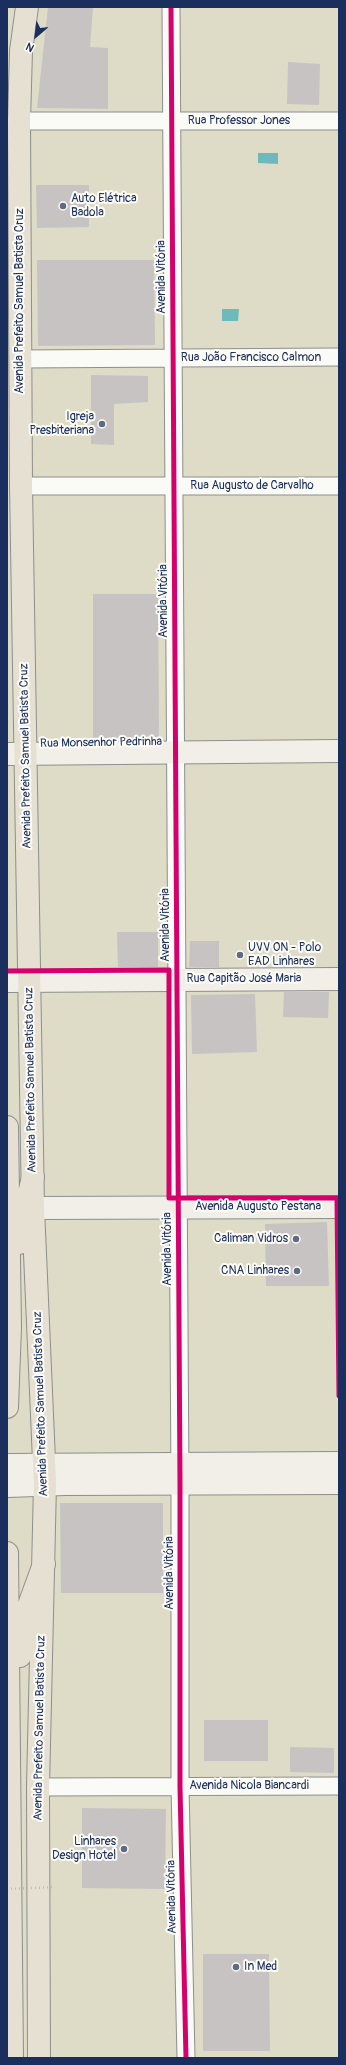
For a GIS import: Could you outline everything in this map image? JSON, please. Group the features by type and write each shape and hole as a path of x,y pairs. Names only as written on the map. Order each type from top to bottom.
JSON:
{"main road":[{"name":"Avenida Prefeito Samuel Batista Cruz","path":"26,7 21,51 19,121 21,486 16,754 30,981 33,1208 45,1474 38,1787 39,2058"},
{"path":"7,1127 8,1284 10,1327 7,1407"},
{"path":"10,1327 20,1279 21,1228 33,1177"},
{"path":"7,1553 12,2058"},
{"path":"8,1724 25,1616 44,1564"}],"street":[{"name":"Avenida Vitória","path":"170,7 180,1473 180,1787 186,2058"},
{"name":"Rua Professor Jones","path":"19,121 339,121"},
{"name":"Rua João Francisco Calmon","path":"20,359 339,358"},
{"name":"Rua Augusto de Carvalho","path":"21,486 339,486"},
{"name":"Rua Monsenhor Pedrinha","path":"16,754 339,751"},
{"name":"Rua Capitão José Maria","path":"7,981 339,979"},
{"name":"Avenida Augusto Pestana","path":"33,1208 339,1207"},
{"path":"7,1465 45,1474 180,1473 339,1463"},
{"path":"180,1473 339,1483"},
{"path":"7,1486 45,1474"},
{"name":"Avenida Nicola Biancardi","path":"38,1787 339,1786"}],"path":[{"path":"7,1889 55,1887"}],"water":[{"path":"258,153 278,153 278,164 258,163"},
{"path":"222,309 239,309 238,321 222,321"}],"building":[{"path":"48,7 93,7 90,47 108,48 108,109 37,108"},
{"path":"288,62 320,64 319,105 287,104"},
{"name":"Auto Elétrica Badola","path":"36,185 89,185 89,227 37,228"},
{"path":"37,260 154,260 155,345 38,346"},
{"name":"Igreja Presbiteriana","path":"91,375 148,376 148,402 114,404 114,445 91,444"},
{"path":"93,594 158,594 159,739 93,739"},
{"path":"117,932 158,932 158,967 118,967"},
{"path":"190,941 219,941 219,967 189,967"},
{"path":"284,992 329,992 328,1018 283,1017"},
{"path":"255,994 257,1052 192,1054 191,995"},
{"path":"327,1222 329,1286 266,1286 265,1224"},
{"path":"60,1503 163,1503 163,1593 61,1593"},
{"path":"204,1720 268,1720 268,1761 204,1761"},
{"path":"290,1747 334,1748 334,1773 290,1772"},
{"name":"Linhares Design Hotel","path":"82,1808 166,1809 165,1889 82,1888"},
{"path":"203,1954 269,1954 270,2051 203,2051"}],"cycle path":[{"path":"171,7 180,1483 180,1787 186,2058"},
{"path":"7,971 169,970 169,1198 337,1198 339,1396"}],"place":[{"name":"Auto Elétrica Badola","path":"63,206"},
{"name":"Igreja Presbiteriana","path":"102,424"},
{"name":"UVV ON - Polo EAD Linhares","path":"240,955"},
{"name":"Caliman Vidros","path":"296,1239"},
{"name":"CNA Linhares","path":"297,1271"},
{"name":"Linhares Design Hotel","path":"124,1849"},
{"name":"In Med","path":"236,1967"}]}
